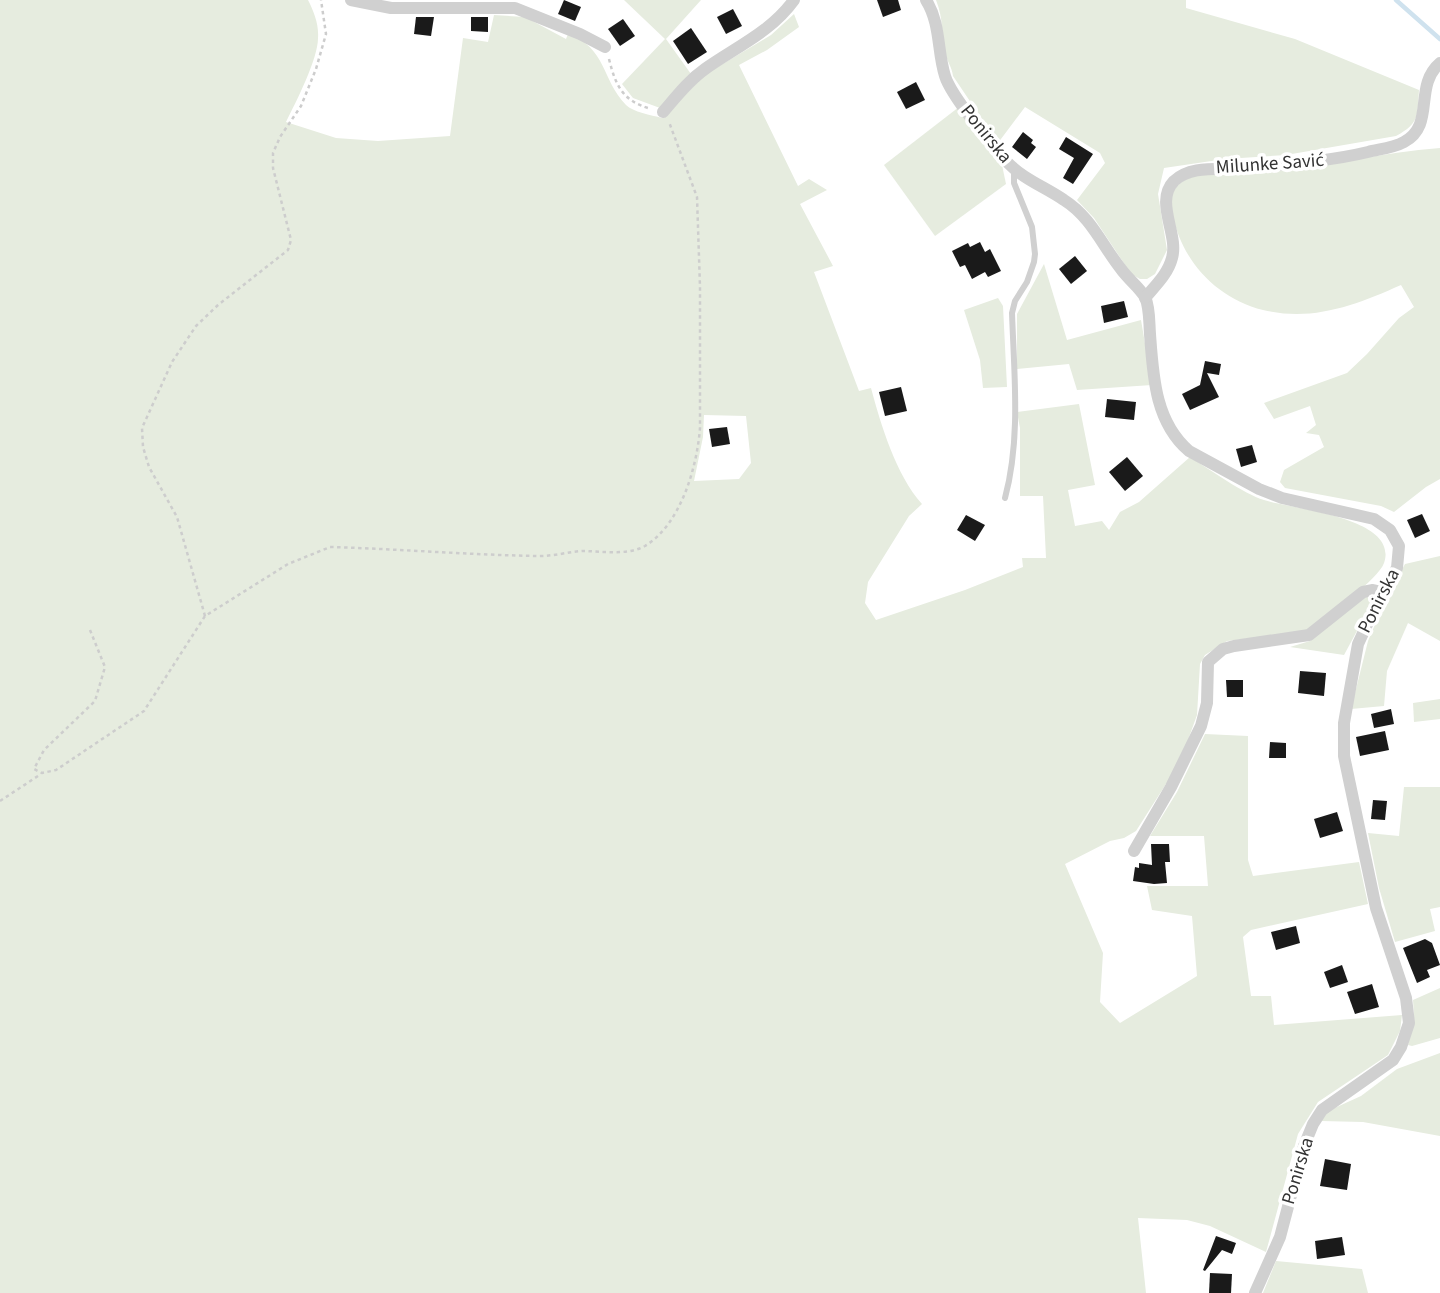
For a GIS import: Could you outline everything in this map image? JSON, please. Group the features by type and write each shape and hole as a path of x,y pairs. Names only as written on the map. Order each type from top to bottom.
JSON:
{"street":[{"path":"351,0 391,8 515,8 605,47"},
{"path":"663,112 689,82 768,28 794,0"},
{"name":"Ponirska","path":"926,0 936,22 942,68 949,87 1015,169 1078,210 1121,270 1145,298 1160,408 1173,435 1189,451 1259,489 1282,498 1374,519 1385,525 1399,546 1397,568 1382,592 1358,644 1344,723 1344,756 1349,790 1376,908 1406,998 1409,1023 1401,1047 1393,1060 1322,1110 1312,1124 1280,1237 1255,1293"},
{"name":"Milunke Savić","path":"1145,298 1168,268 1172,257 1174,246 1166,199 1170,186 1177,179 1202,169 1336,159 1406,141 1422,120 1427,78 1440,63"},
{"path":"1134,851 1171,787 1201,726 1207,703 1206,667 1211,659 1223,649 1234,646 1309,635 1363,592 1382,592"}],"lane":[{"path":"1005,498 1010,473 1014,416 1012,313 1027,282 1035,254 1032,227 1014,183 1015,169"}],"path":[{"path":"205,616 177,517 149,467 143,447 142,428 172,362 197,326 218,305 288,250 291,240 273,168 273,153 280,137 301,106 316,69 326,34 321,0"},
{"path":"0,801 42,773 56,770 144,711 205,616 288,564 330,547 543,556 579,551 630,552 647,545 664,528 685,497 699,446 700,288 697,197 667,117 663,112 629,101 616,82 605,47"},
{"path":"42,773 34,769 44,750 95,701 105,667 90,630"}],"shaded area":[{"path":"0,0 308,0 317,23 317,47 306,80 286,122 336,138 378,141 450,136 463,38 488,42 494,15 525,17 566,39 568,34 581,40 597,56 626,105 662,118 706,74 771,35 794,14 799,27 767,50 739,65 798,186 809,179 827,190 800,204 833,266 814,272 859,391 871,388 897,464 922,504 909,516 868,582 865,603 876,620 1023,567 1022,558 1046,558 1043,496 1020,496 1020,428 1017,412 1079,404 1095,485 1068,490 1075,526 1102,521 1109,530 1120,512 1139,502 1190,457 1256,497 1360,525 1376,535 1385,547 1384,563 1373,578 1313,627 1304,632 1227,641 1205,655 1200,664 1197,715 1180,762 1136,831 1065,864 1103,953 1100,1002 1120,1023 1197,976 1192,916 1152,910 1147,886 1208,886 1204,836 1150,836 1177,792 1205,734 1248,736 1248,860 1253,876 1359,862 1368,904 1251,930 1243,937 1251,996 1271,996 1274,1025 1402,1015 1400,1031 1388,1055 1318,1102 1298,1134 1266,1252 1210,1226 1187,1220 1138,1218 1146,1293 0,1293","holes":["704,415 746,416 751,463 739,479 694,481 703,437"]},
{"path":"624,0 701,0 666,39 691,74 660,108 633,98 622,84 665,39"},
{"path":"936,0 1186,0 1186,8 1295,39 1419,90 1416,118 1396,136 1286,155 1225,159 1164,168 1158,194 1167,250 1155,274 1147,279 1140,279 1131,274 1094,218 1077,200 1105,163 1100,153 1025,107 998,143 953,76 945,53"},
{"path":"959,107 1002,165 1006,184 935,236 884,165"},
{"path":"1440,148 1440,479 1394,512 1381,506 1285,488 1280,482 1284,470 1324,447 1319,435 1306,433 1316,425 1310,406 1274,419 1264,403 1347,373 1399,318 1414,307 1401,285 1351,305 1317,313 1281,313 1246,305 1216,287 1193,262 1177,232 1171,205 1173,193 1182,182 1197,175 1274,171"},
{"path":"1044,264 1067,340 1141,320 1152,385 1077,390 1069,364 1017,369 1017,314"},
{"path":"998,298 1003,306 1007,387 983,388 980,360 964,310"},
{"path":"1440,556 1440,641 1408,623 1387,671 1384,706 1351,709 1368,641 1405,564"},
{"path":"1366,595 1372,603 1344,655 1290,647 1310,641"},
{"path":"1440,699 1440,719 1414,722 1413,703"},
{"path":"1404,787 1440,787 1440,907 1430,909 1435,931 1395,942 1379,888 1368,833 1399,836"},
{"path":"1440,988 1440,1038 1408,1045 1414,1016 1413,1000"},
{"path":"1440,1053 1440,1136 1363,1122 1321,1121 1328,1111 1361,1096 1397,1069"},
{"path":"1276,1261 1362,1269 1368,1293 1263,1293"}],"building":[{"path":"564,0 581,7 575,21 558,14"},
{"path":"877,0 898,0 901,10 883,17"},
{"path":"733,9 742,26 726,34 717,17"},
{"path":"416,17 434,17 431,36 414,34"},
{"path":"471,17 488,17 488,32 471,31"},
{"path":"623,19 635,36 620,46 608,29"},
{"path":"691,28 707,52 688,64 673,41"},
{"path":"916,82 925,100 906,109 897,92"},
{"path":"1023,132 1033,140 1031,143 1036,147 1027,159 1012,147"},
{"path":"1066,137 1093,154 1073,184 1063,178 1074,158 1059,149"},
{"path":"980,242 985,252 990,249 1001,271 988,277 985,272 972,279 965,265 960,267 952,251 968,243 970,247"},
{"path":"1075,256 1087,271 1071,284 1059,269"},
{"path":"1124,301 1128,317 1104,323 1101,306"},
{"path":"1205,361 1221,364 1219,375 1207,373 1219,397 1190,410 1182,394 1200,385"},
{"path":"901,387 907,411 885,416 879,392"},
{"path":"1107,399 1136,402 1134,420 1105,417"},
{"path":"727,427 730,444 712,447 709,429"},
{"path":"1252,445 1257,462 1241,467 1236,449"},
{"path":"1127,457 1143,476 1125,491 1109,472"},
{"path":"1422,514 1430,531 1415,538 1407,520"},
{"path":"966,515 985,525 975,541 957,530"},
{"path":"1300,671 1326,673 1324,696 1298,693"},
{"path":"1226,680 1243,680 1243,697 1227,697"},
{"path":"1391,709 1394,724 1374,728 1371,714"},
{"path":"1385,731 1389,750 1360,756 1356,737"},
{"path":"1270,742 1286,743 1286,758 1269,758"},
{"path":"1373,800 1387,801 1385,820 1371,819"},
{"path":"1337,812 1343,831 1320,838 1314,819"},
{"path":"1151,844 1169,844 1170,862 1165,862 1167,883 1133,881 1135,867 1139,868 1139,863 1152,865"},
{"path":"1296,926 1300,943 1276,950 1271,932"},
{"path":"1425,939 1432,943 1440,965 1427,970 1430,977 1417,983 1403,948"},
{"path":"1342,965 1348,982 1330,988 1324,972"},
{"path":"1372,984 1379,1007 1355,1014 1347,992"},
{"path":"1325,1159 1351,1164 1347,1190 1320,1186"},
{"path":"1216,1236 1236,1243 1232,1254 1222,1250 1205,1271 1203,1270"},
{"path":"1342,1237 1345,1255 1317,1259 1315,1241"},
{"path":"1210,1273 1232,1274 1231,1293 1209,1293"}],"waterway":[{"path":"1396,0 1440,39"}]}
